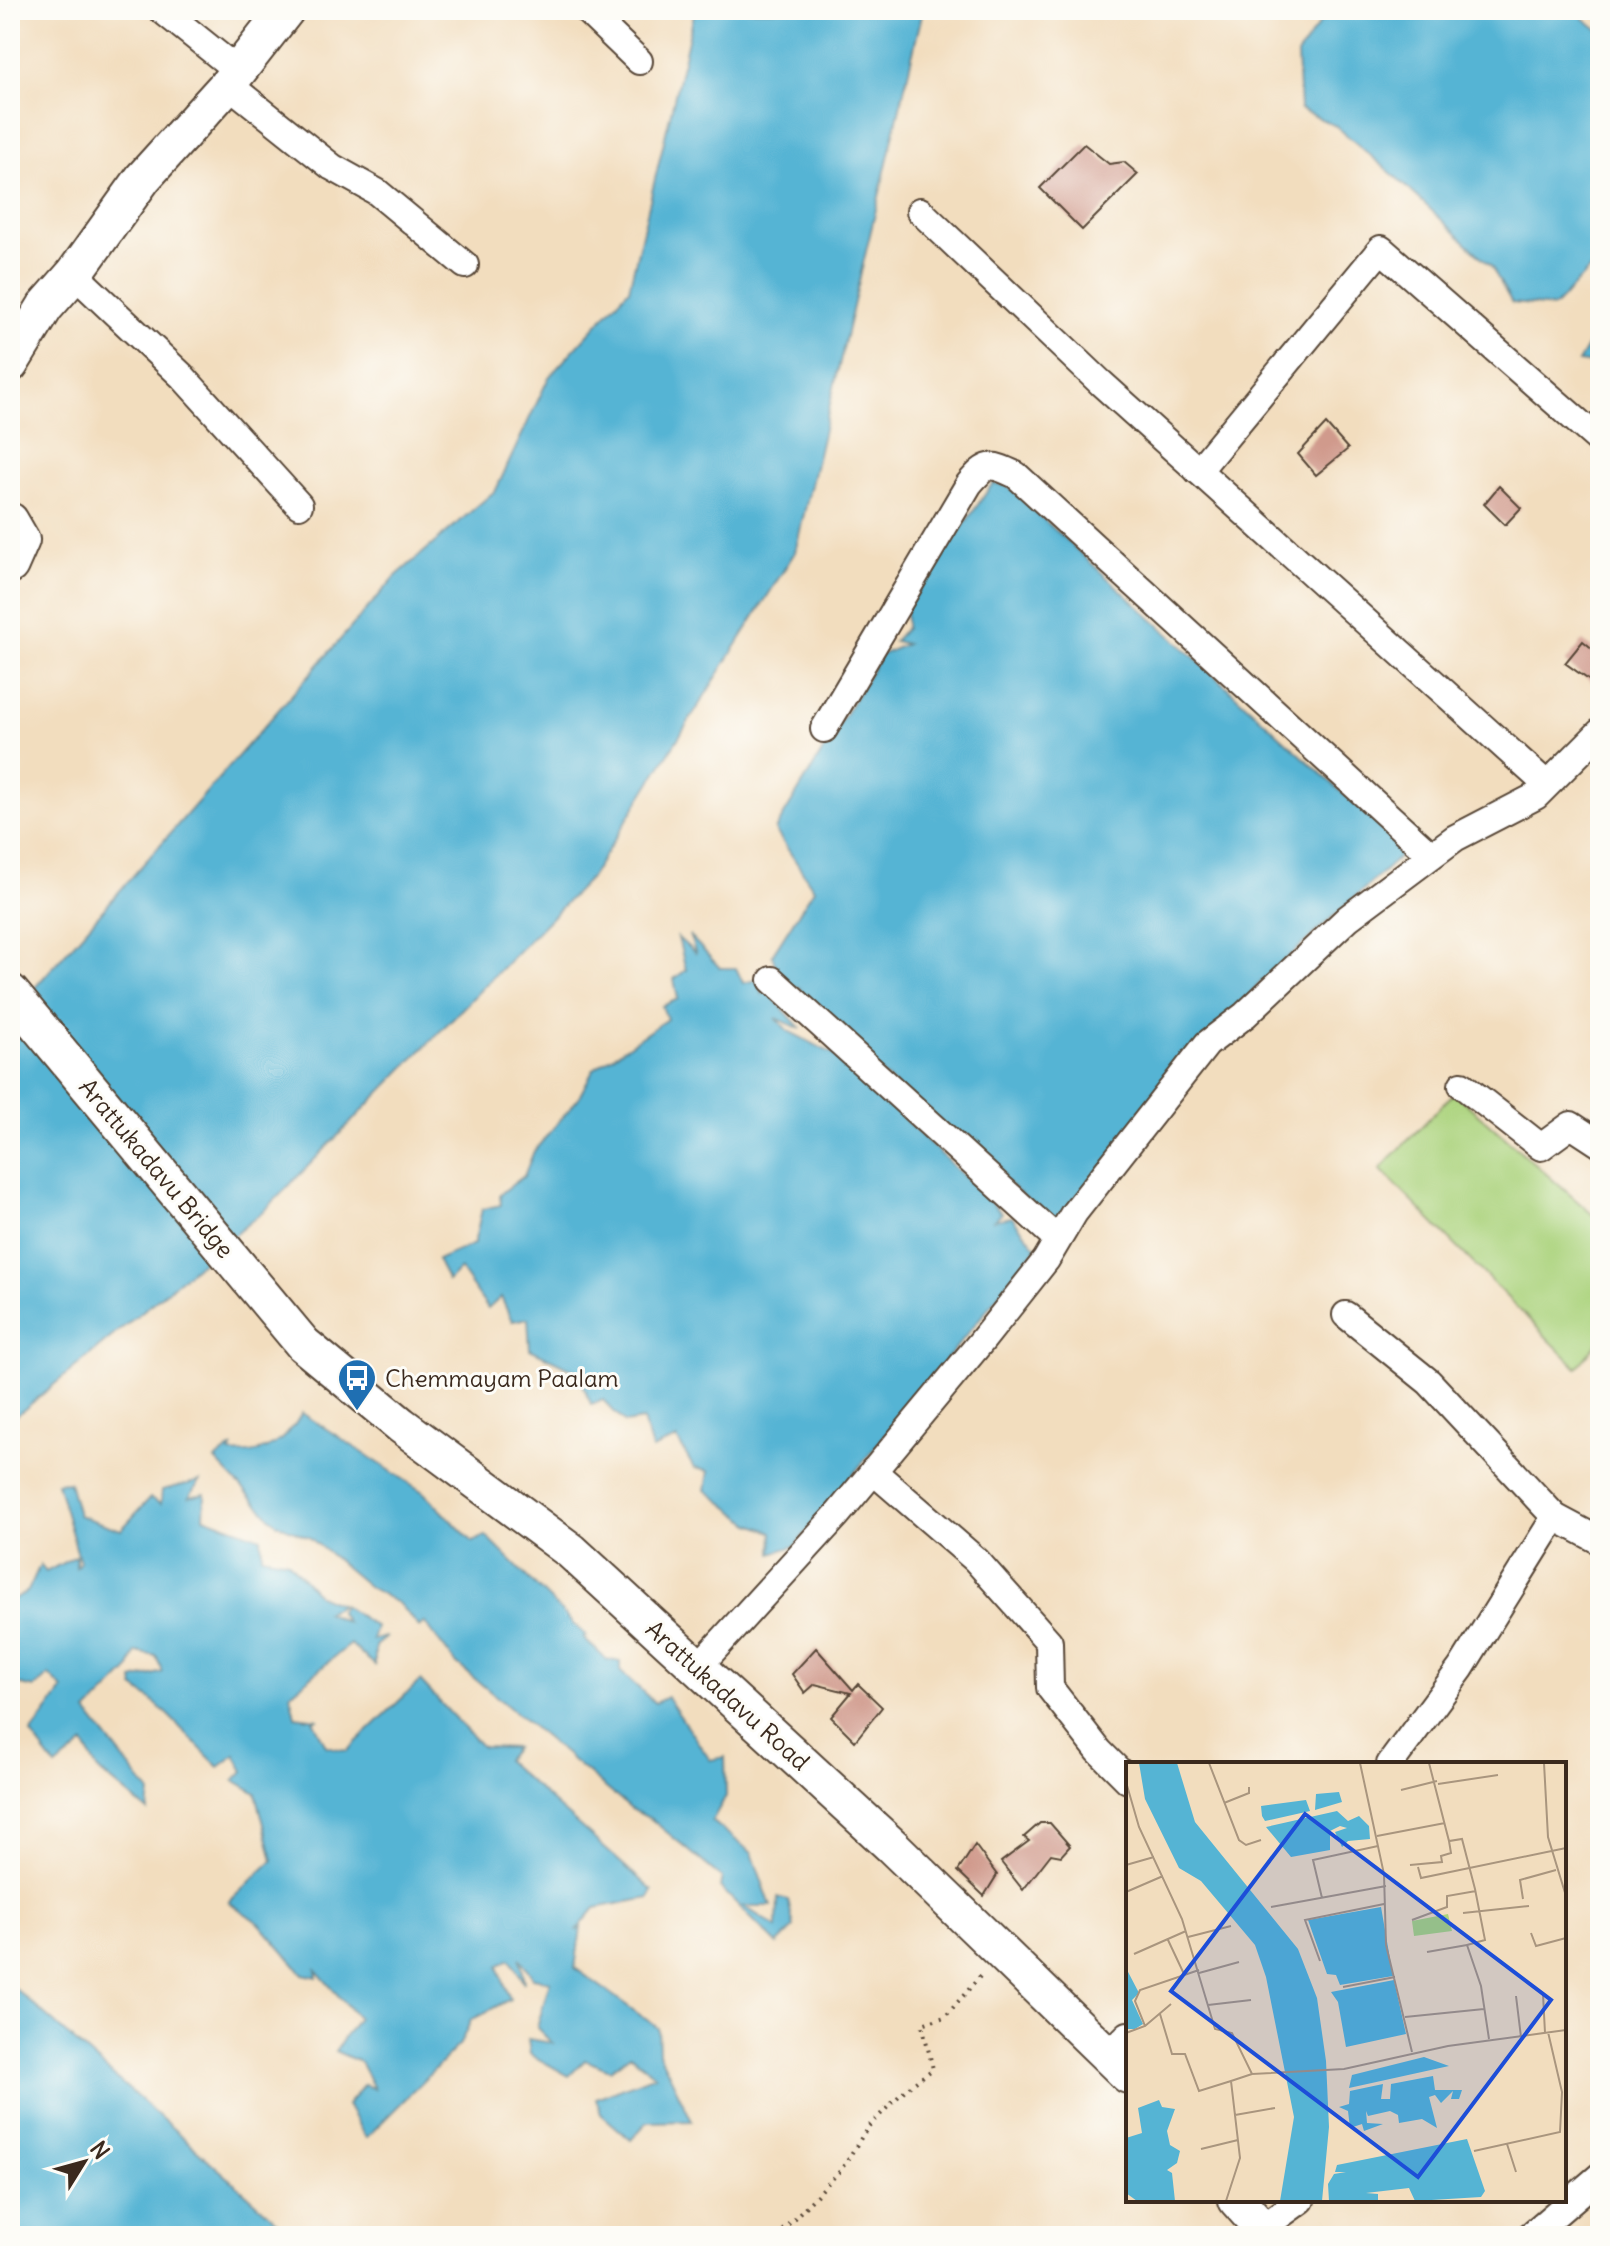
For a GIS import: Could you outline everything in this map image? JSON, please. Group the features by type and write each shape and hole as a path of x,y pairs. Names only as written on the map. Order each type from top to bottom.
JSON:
{"main road":[{"path":"10,364 45,307 74,274 143,178 233,77 286,10"},
{"path":"10,521 21,540 10,565"},
{"name":"Arattukadavu Bridge","path":"10,992 303,1344"},
{"name":"Arattukadavu Road","path":"303,1344 401,1425 571,1551 1002,1951 1121,2055"},
{"path":"1239,2202 1265,2232"}],"street":[{"path":"162,10 332,167 377,192 465,265"},
{"path":"586,10 639,61"},
{"path":"920,211 1198,471 1546,784"},
{"path":"1198,471 1381,249 1600,441"},
{"path":"74,274 182,376 299,505"},
{"path":"824,729 969,484 983,468 995,465 1016,475 1431,855"},
{"path":"698,1667 873,1471 1000,1318 1046,1260 1074,1213 1207,1044 1245,1015 1348,918 1431,855 1536,796 1600,732"},
{"path":"772,980 1057,1239"},
{"path":"1462,1085 1541,1147 1571,1125 1600,1144"},
{"path":"1346,1315 1429,1382 1555,1517 1600,1541"},
{"path":"873,1471 976,1560 1049,1642 1050,1688 1099,1751 1126,1778"},
{"path":"1391,1762 1461,1668 1555,1517"},
{"path":"1530,2236 1600,2176"},
{"path":"1265,2232 1299,2202"}],"path":[{"path":"777,2236 841,2170 868,2127 905,2090 933,2069 922,2024 945,2017 1002,1951"}],"green space":[{"path":"1454,1093 1600,1221 1600,1339 1577,1368 1380,1169"}],"water":[{"path":"695,10 923,10 795,552 591,877 268,1207 10,1421 10,1016 396,576 496,490 549,377 629,289"},
{"path":"1329,10 1573,10 1600,31 1600,258 1554,307 1512,303 1491,266 1397,178 1336,126 1300,109 1297,55"},
{"path":"1600,325 1600,365 1578,362"},
{"path":"993,483 1007,486 1406,851 1261,982 1054,1223 820,1020 799,987 782,985 772,955 814,889 775,830 881,655 906,644 894,641 906,628 906,608"},
{"path":"689,935 720,968 736,968 743,983 760,979 762,994 767,991 801,1029 776,1018 788,1031 841,1058 1002,1213 994,1220 1012,1217 1037,1248 795,1546 772,1553 773,1532 751,1524 706,1490 709,1471 694,1468 677,1439 652,1449 643,1420 625,1423 603,1400 591,1404 578,1372 530,1349 528,1318 512,1321 501,1297 488,1309 460,1269 448,1281 437,1260 474,1244 482,1209 501,1205 500,1194 524,1176 534,1151 578,1099 594,1069 667,1019 662,1006 678,999 674,979 686,970 678,938 696,954"},
{"path":"302,1413 423,1492 473,1542 486,1536 586,1636 583,1638 606,1659 620,1662 620,1671 655,1703 667,1697 710,1760 725,1757 726,1796 712,1821 752,1853 771,1906 744,1906 777,1928 778,1897 788,1900 794,1927 777,1944 720,1887 722,1878 651,1819 631,1809 456,1663 424,1622 419,1627 399,1604 369,1587 309,1537 277,1524 215,1460 233,1447 230,1453 242,1454 273,1445 289,1432"},
{"path":"200,1481 189,1497 205,1494 204,1517 261,1538 262,1556 288,1561 318,1595 342,1605 325,1612 346,1622 339,1611 344,1606 376,1627 372,1640 386,1637 375,1646 375,1665 350,1644 290,1694 295,1716 319,1719 313,1720 326,1746 347,1751 420,1681 482,1747 515,1748 505,1760 653,1891 649,1898 595,1908 576,1931 581,1928 575,1968 658,2028 659,2053 692,2121 647,2122 631,2140 601,2114 596,2098 655,2075 630,2055 610,2070 585,2060 569,2076 530,2054 528,2039 552,2043 537,2028 550,1981 533,1978 520,1958 524,1983 510,1959 498,1966 510,1999 471,2020 460,2044 366,2138 347,2105 364,2085 374,2088 360,2062 335,2051 358,2018 316,1970 317,1977 303,1974 260,1924 229,1902 273,1860 256,1793 234,1780 244,1771 235,1755 219,1767 168,1715 134,1687 133,1680 163,1672 156,1656 136,1652 129,1670 87,1712 150,1793 148,1811 97,1769 84,1744 56,1767 31,1734 63,1689 49,1675 34,1688 17,1684 10,1666 10,1601 28,1591 40,1565 46,1572 76,1556 76,1567 80,1562 57,1483 69,1482 78,1515 121,1530 150,1498 161,1504 162,1490"},
{"path":"10,1984 294,2236 10,2236"}],"building":[{"path":"1084,144 1109,164 1124,162 1138,174 1082,230 1040,188"},
{"path":"1326,424 1348,449 1316,475 1298,454"},
{"path":"1499,486 1521,508 1505,525 1484,504"},
{"path":"1583,641 1600,655 1600,688 1565,663"},
{"path":"816,1648 853,1690 858,1684 882,1707 855,1741 831,1717 851,1693 815,1684 805,1693 792,1674"},
{"path":"1040,1823 1050,1823 1070,1846 1061,1856 1051,1854 1023,1890 1001,1862 1029,1841 1024,1837"},
{"path":"975,1845 997,1875 984,1896 958,1871"}],"place":[{"name":"Chemmayam Paalam","path":"357,1412"}]}
